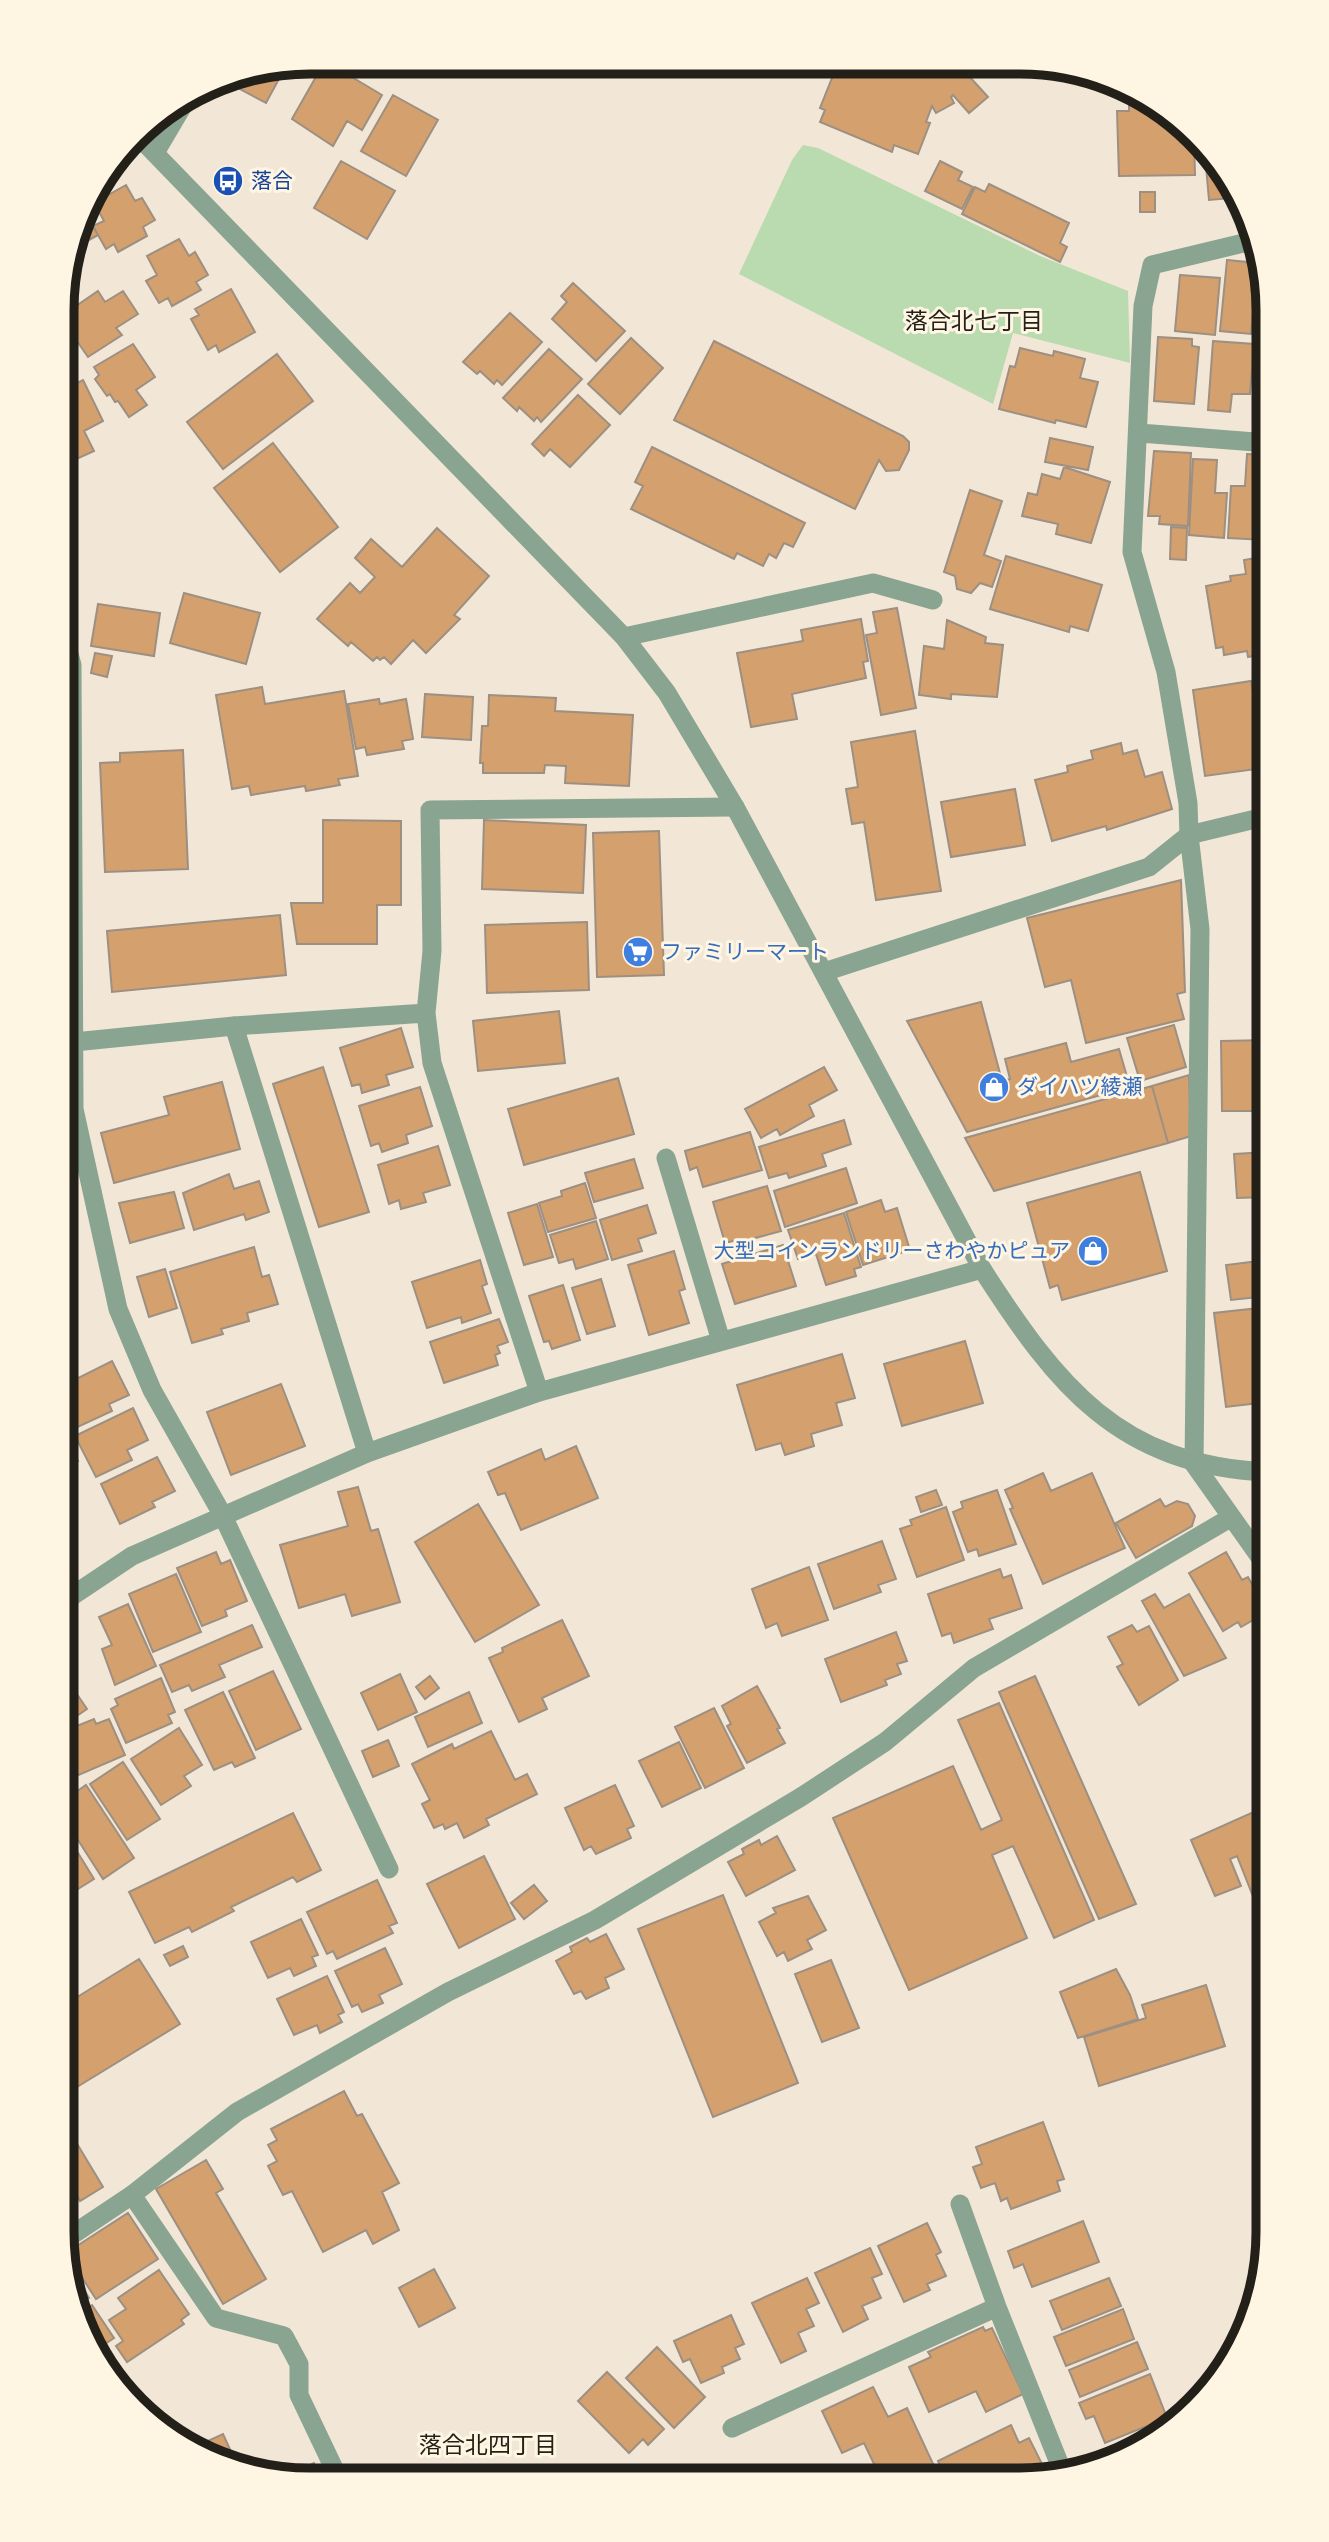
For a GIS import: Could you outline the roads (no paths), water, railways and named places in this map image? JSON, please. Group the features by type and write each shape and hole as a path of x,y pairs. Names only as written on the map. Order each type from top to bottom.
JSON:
{"street":[{"path":"155,153 178,114"},
{"path":"144,142 624,637 667,693 735,807 982,1269 1025,1336 1075,1395 1135,1437 1194,1464 1255,1471"},
{"path":"1245,243 1152,265 1143,306 1132,552 1166,672 1188,803 1200,929 1194,1464 1255,1552"},
{"path":"1139,433 1256,442"},
{"path":"624,637 873,583 933,600"},
{"path":"539,1392 432,1063 426,1013 432,951 430,810 735,807"},
{"path":"824,972 1149,867 1189,835 1256,819"},
{"path":"390,1869 222,1514 152,1390 118,1309 74,1109 74,1042 234,1026 426,1013"},
{"path":"234,1026 368,1452"},
{"path":"666,1158 721,1341"},
{"path":"74,1595 132,1556 222,1514 368,1452 539,1392 982,1269"},
{"path":"74,2234 132,2195 237,2112 448,1992 594,1920 789,1804 884,1742 974,1668 1230,1518"},
{"path":"132,2195 216,2318 284,2336 299,2364 299,2395 334,2469"},
{"path":"960,2204 997,2307 1060,2465"},
{"path":"732,2427 997,2307"}],"place":[{"name":"落合","path":"228,181"},
{"name":"ファミリーマート","path":"638,952"},
{"name":"ダイハツ綾瀬","path":"994,1087"},
{"name":"大型コインランドリーさわやかピュア","path":"1093,1251"}],"district":[{"name":"落合北七丁目","path":"974,321"},
{"name":"落合北四丁目","path":"488,2445"}]}
